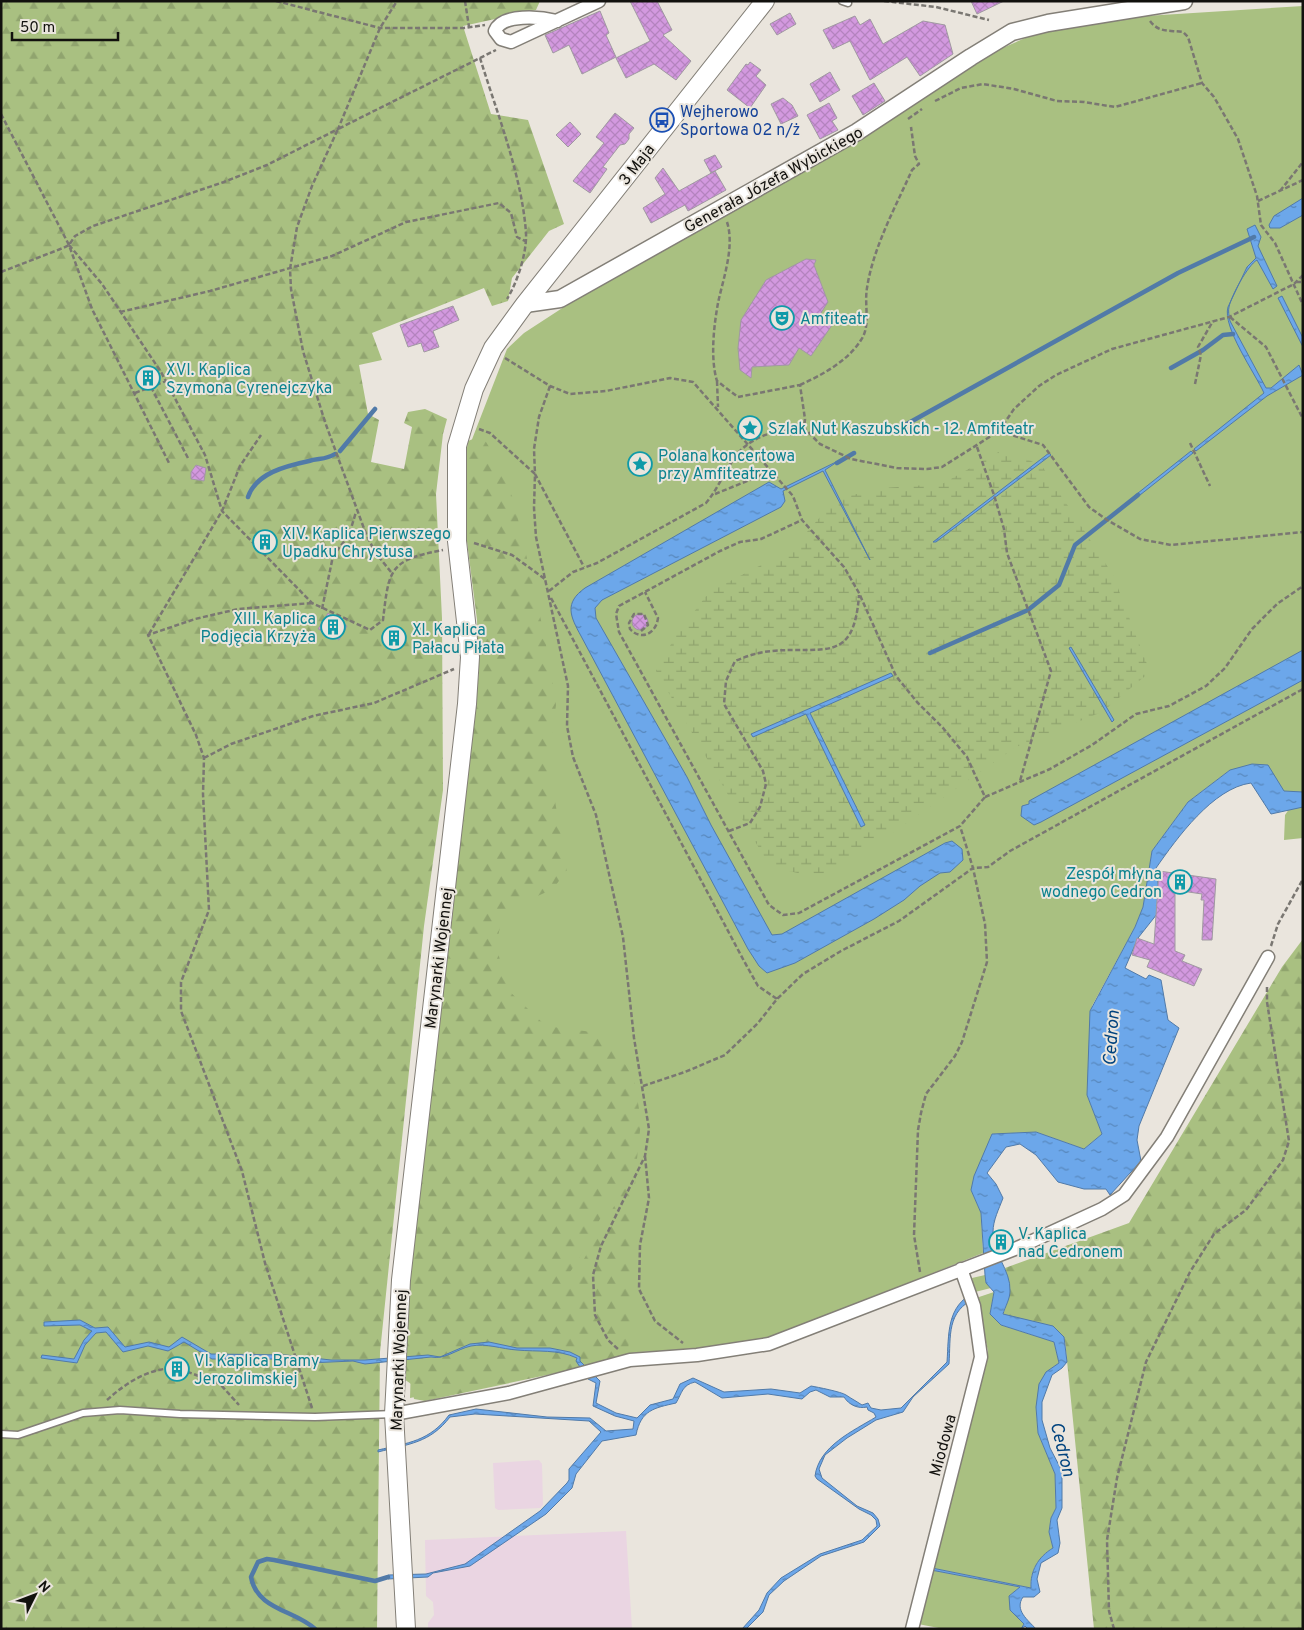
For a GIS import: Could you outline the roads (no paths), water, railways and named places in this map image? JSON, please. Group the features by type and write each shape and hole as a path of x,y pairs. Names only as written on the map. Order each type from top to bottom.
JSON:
{"main road":[{"name":"3 Maja","path":"525,304 763,2"},
{"name":"Marynarki Wojennej","path":"406,1629 394,1414 400,1280 470,666 451,545 457,446 463,423 486,359 525,304"}],"street":[{"path":"557,21 528,18 501,22 495,31 501,40 511,42 557,21 598,1"},
{"name":"Generała Józefa Wybickiego","path":"525,304 560,299 858,132 1012,32 1048,23 1184,1"},
{"path":"394,1414 508,1393 630,1360 698,1355 769,1344 1015,1249 1102,1209 1124,1195 1166,1137 1268,957"},
{"name":"Miodowa","path":"912,1629 981,1357 974,1306 961,1269"}],"lane":[{"path":"1,1434 18,1435 60,1420 96,1412 120,1410 244,1416 315,1417 394,1414"}],"water":[{"path":"1303,198 1303,215 1280,228 1270,228 1269,225 1274,216"},
{"path":"1255,225 1261,237 1258,246 1277,286 1273,289 1257,260 1239,283 1247,267 1256,258 1247,229"},
{"path":"1282,296 1303,338 1303,347 1278,298"},
{"path":"1231,301 1229,310 1230,321 1266,388 1271,388 1299,365 1303,375 1267,396 1196,451 1194,449 1264,393 1234,338 1227,316"},
{"path":"1191,451 1193,453 1135,499 1133,497"},
{"path":"1049,453 1051,455 936,542 933,542"},
{"path":"840,460 825,470 870,560 823,471 783,491 785,501 781,507 602,600 595,608 596,618 687,777 711,825 772,935 782,934 945,843 952,841 962,849 963,860 950,872 940,873 920,886 904,900 874,919 795,963 767,973 759,966 748,949 577,629 571,610 574,599 585,588 769,482 781,489"},
{"path":"1071,647 1114,720 1112,722 1069,648"},
{"path":"1303,650 1303,680 1041,822 1034,825 1021,816 1022,806 1029,804 1029,801"},
{"path":"891,673 893,676 810,713 865,825 861,827 806,714 753,737 751,734"},
{"name":"Cedron","path":"1252,764 1268,765 1284,791 1303,792 1303,807 1271,814 1251,783 1223,794 1210,804 1185,829 1156,868 1159,891 1157,914 1138,938 1125,968 1146,979 1149,975 1161,980 1168,1020 1179,1028 1139,1126 1137,1140 1141,1161 1110,1195 1106,1189 1084,1189 1058,1182 1036,1155 1020,1144 1006,1147 987,1173 996,1184 1003,1198 995,1219 993,1240 1010,1283 1009,1297 1003,1314 1053,1326 1064,1337 1067,1362 1052,1375 1042,1402 1042,1420 1050,1448 1062,1471 1062,1508 1057,1520 1060,1543 1058,1553 1041,1563 1037,1579 1040,1592 1034,1597 1023,1597 1021,1602 1020,1606 1023,1615 1036,1629 1028,1629 1025,1626 1021,1629 1024,1624 1010,1610 1009,1596 1020,1587 931,1570 932,1568 1031,1588 1032,1576 1036,1565 1053,1548 1049,1532 1051,1518 1056,1508 1055,1474 1038,1433 1036,1407 1039,1384 1046,1372 1059,1363 1054,1342 1001,1325 990,1314 994,1292 986,1283 981,1213 971,1190 974,1176 992,1134 1036,1132 1084,1149 1102,1134 1087,1095 1090,1011 1135,927 1143,907 1152,851 1188,802 1230,770"},
{"path":"975,1292 976,1298 966,1303 959,1310 952,1325 949,1364 913,1397 903,1412 876,1420 847,1438 825,1455 819,1469 822,1478 857,1506 873,1513 878,1519 880,1526 864,1542 821,1556 784,1581 769,1595 763,1612 746,1629 742,1629 759,1610 767,1593 781,1578 820,1554 862,1540 877,1526 876,1520 871,1515 859,1509 815,1476 823,1456 838,1440 876,1417 867,1407 857,1407 848,1402 844,1397 830,1397 816,1390 810,1392 802,1399 768,1394 722,1398 695,1382 691,1383 683,1390 676,1403 655,1409 645,1415 641,1420 636,1435 602,1441 576,1474 572,1488 546,1514 470,1566 433,1573 428,1577 388,1579 388,1575 426,1574 465,1564 540,1511 567,1483 569,1480 569,1469 601,1432 589,1421 475,1414 450,1417 442,1426 427,1437 400,1447 378,1452 378,1450 418,1440 442,1424 449,1415 476,1409 547,1417 590,1418 606,1431 633,1429 634,1421 615,1416 593,1406 596,1383 588,1379 576,1361 577,1358 555,1352 477,1345 466,1347 451,1354 441,1357 436,1358 365,1364 353,1361 308,1363 289,1359 212,1359 184,1342 168,1351 148,1346 123,1352 106,1332 96,1333 85,1345 77,1363 41,1358 42,1355 74,1359 84,1340 92,1331 80,1325 44,1326 44,1322 80,1320 95,1328 108,1327 125,1347 149,1342 169,1347 182,1337 211,1354 286,1355 331,1360 365,1360 428,1355 440,1357 470,1344 489,1342 517,1348 550,1348 570,1352 580,1357 580,1361 600,1381 596,1403 616,1413 637,1418 650,1405 673,1399 680,1384 693,1378 724,1392 771,1389 800,1393 811,1386 844,1394 862,1405 868,1403 871,1408 881,1410 901,1408 947,1362 949,1331 954,1313 966,1298"}],"waterway":[{"path":"896,430 1178,273 1254,237"},
{"path":"1171,368 1203,350 1223,335 1233,334"},
{"path":"340,451 375,409"},
{"path":"837,463 854,453"},
{"path":"248,497 258,482 273,472 291,465 335,454"},
{"path":"930,653 1028,610 1059,585 1075,545 1138,495"},
{"path":"315,1629 269,1603 261,1596 255,1588 251,1577 258,1562 267,1559 274,1560 375,1581 388,1577"}],"place":[{"name":"Wejherowo Sportowa 02 n/ż","path":"662,120"},
{"name":"Amfiteatr","path":"782,318"},
{"name":"XVI. Kaplica Szymona Cyrenejczyka","path":"148,378"},
{"name":"Szlak Nut Kaszubskich - 12. Amfiteatr","path":"750,428"},
{"name":"Polana koncertowa przy Amfiteatrze","path":"640,464"},
{"name":"XIV. Kaplica Pierwszego Upadku Chrystusa","path":"265,542"},
{"name":"XIII. Kaplica Podjęcia Krzyża","path":"333,627"},
{"name":"XI. Kaplica Pałacu Piłata","path":"394,638"},
{"name":"Zespół młyna wodnego Cedron","path":"1180,882"},
{"name":"V. Kaplica nad Cedronem","path":"1001,1242"},
{"name":"VI. Kaplica Bramy Jerozolimskiej","path":"177,1369"}]}
